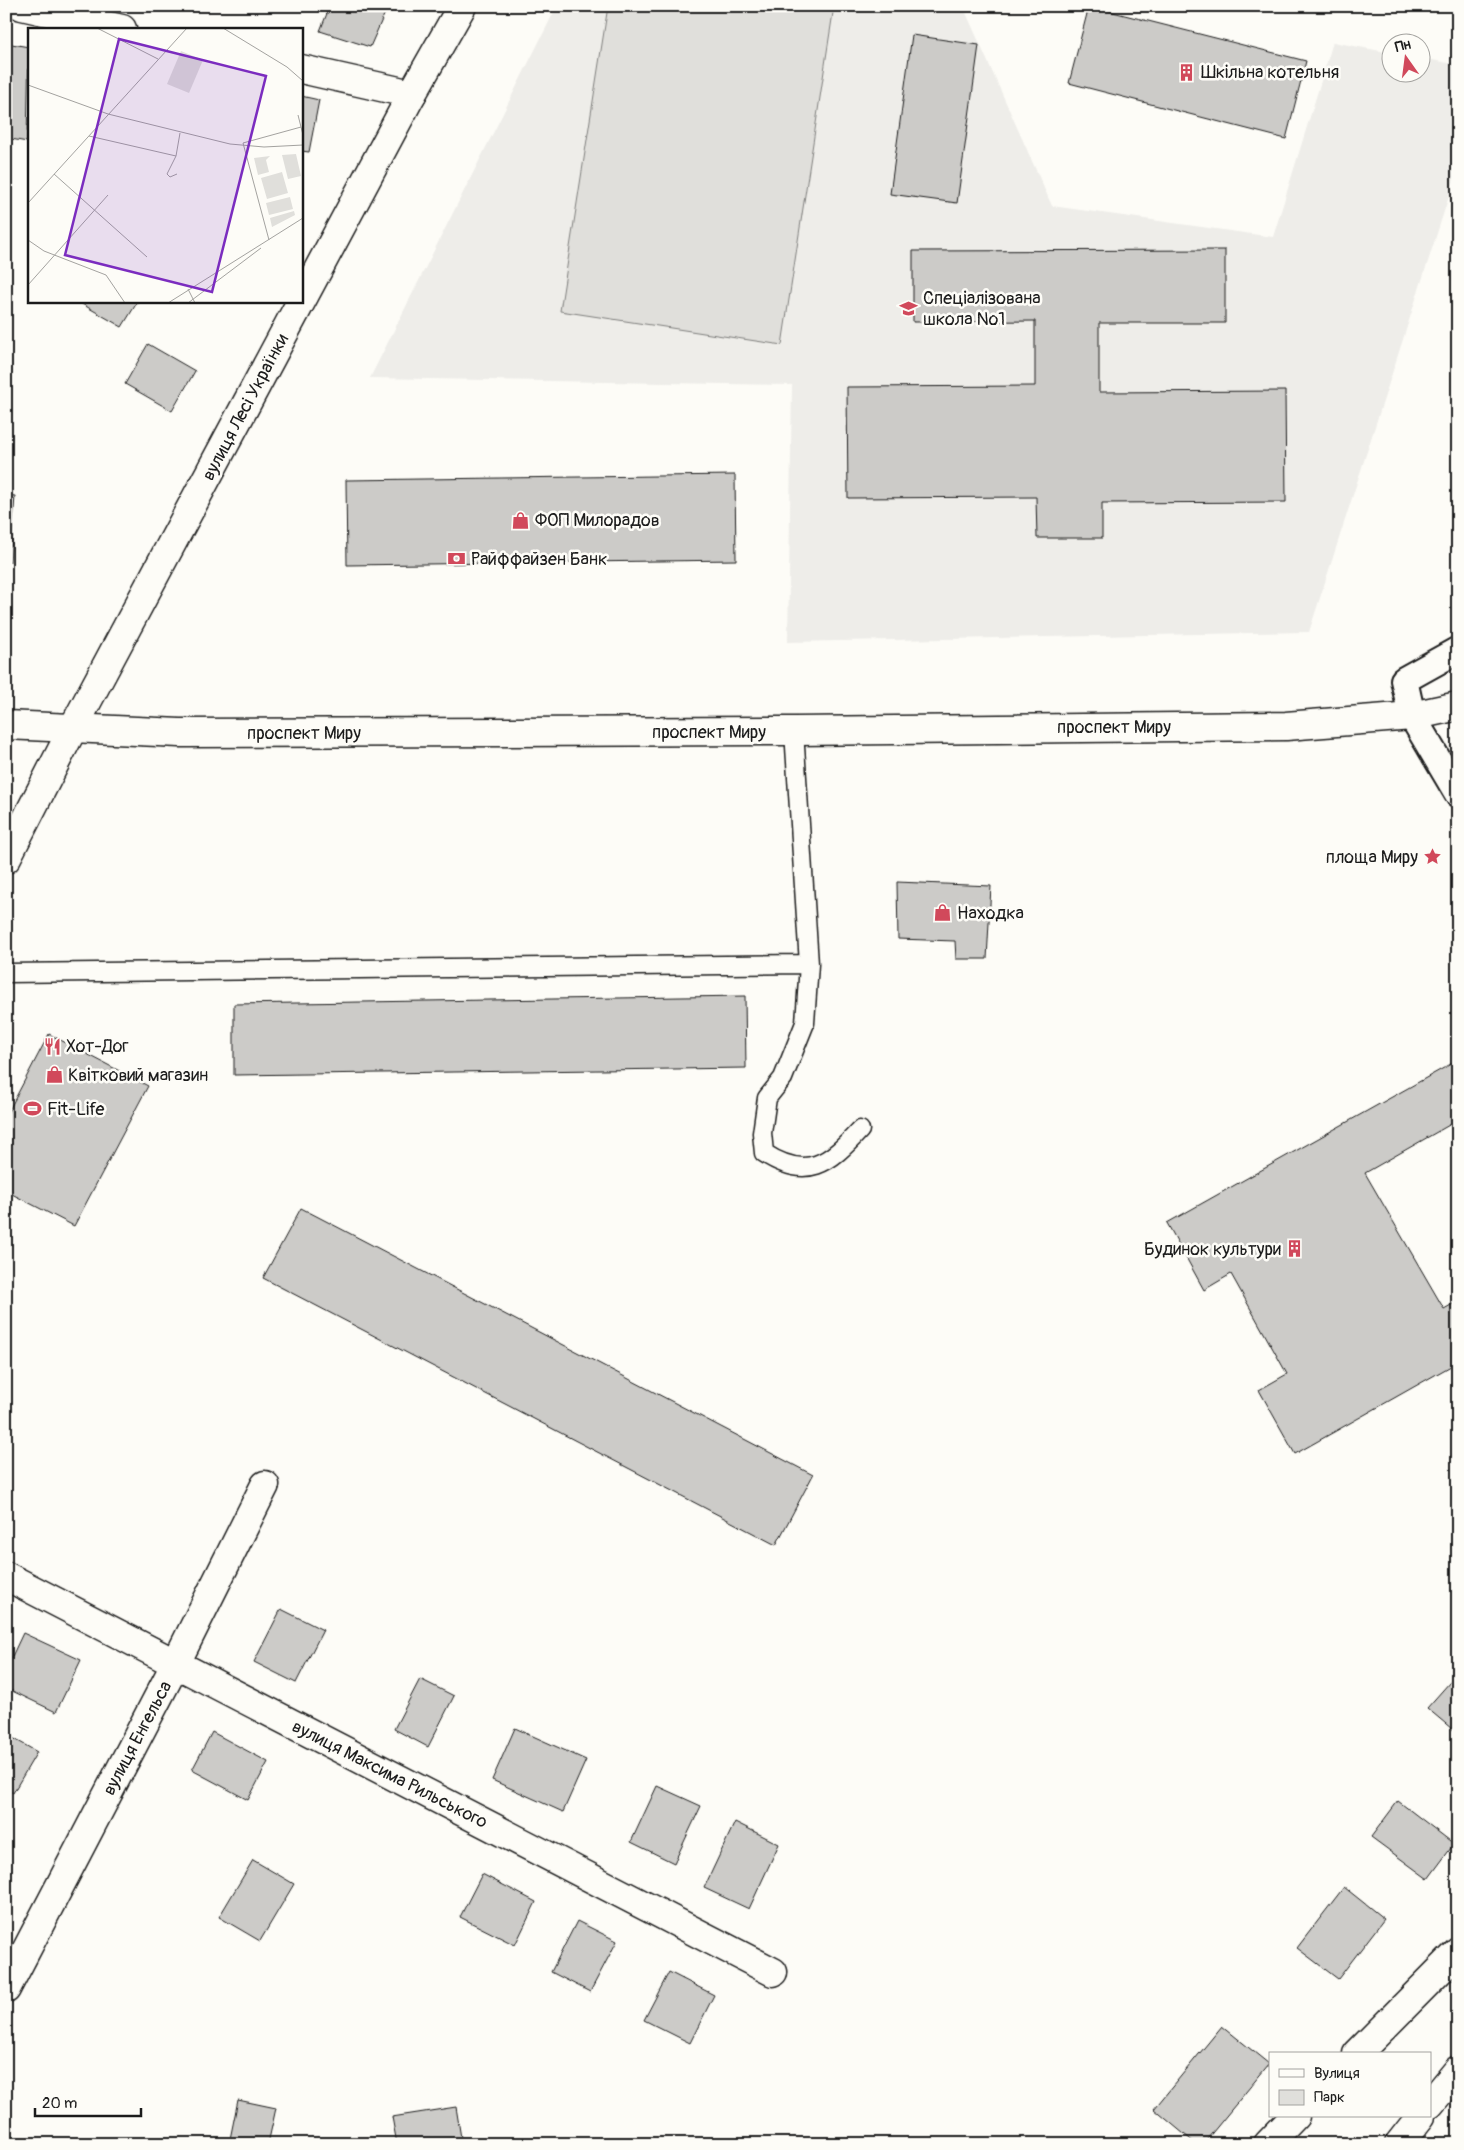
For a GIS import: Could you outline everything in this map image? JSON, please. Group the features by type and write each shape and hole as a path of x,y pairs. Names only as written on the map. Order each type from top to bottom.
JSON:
{"street":[{"path":"22,6 118,28"},
{"name":"вулиця Лесі Українки","path":"302,300 412,94 462,6"},
{"path":"302,69 412,94"},
{"name":"вулиця Лесі Українки","path":"6,859 72,730 301,302"},
{"path":"1458,650 1404,680 1412,716 1458,794"},
{"path":"1412,716 1458,706"},
{"name":"проспект Миру","path":"6,725 72,730 180,733 794,732 1286,726 1412,716"},
{"name":"вулиця Енгельса","path":"6,1989 176,1663 265,1485"},
{"name":"вулиця Максима Рильського","path":"6,1576 773,1972"},
{"path":"1359,2052 1458,1952"},
{"path":"1432,2102 1458,2070"},
{"path":"1268,2144 1293,2118"},
{"path":"1399,2144 1419,2118"}],"lane":[{"path":"794,732 809,964 805,1023 783,1078 767,1098 762,1133 764,1153 781,1164 805,1169 838,1154 860,1130"},
{"path":"6,973 809,964"}],"shaded area":[{"name":"Спеціалізована школа №1","path":"557,6 963,6 1052,206 1273,237 1333,42 1382,51 1382,82 1432,82 1432,60 1458,65 1458,168 1309,632 788,642 792,385 370,378"}],"green space":[{"path":"608,6 834,6 782,345 560,311"}],"building":[{"path":"330,6 388,6 370,47 320,31"},
{"name":"Шкільна котельня","path":"1089,6 1306,61 1286,139 1069,83"},
{"path":"912,35 979,45 957,203 890,194"},
{"path":"6,43 28,47 28,94 27,142 6,138"},
{"path":"302,96 319,100 309,152 302,151"},
{"path":"1225,250 1225,323 1099,323 1099,392 1285,391 1286,502 1102,503 1102,538 1037,538 1036,497 848,498 847,387 1035,386 1035,321 913,322 913,251"},
{"path":"83,302 137,302 122,327 82,304"},
{"path":"148,344 195,371 172,411 125,384"},
{"path":"735,475 736,560 347,565 346,480"},
{"path":"6,495 15,496 10,562 6,561"},
{"name":"Находка","path":"897,882 991,886 987,959 956,959 955,941 898,939"},
{"path":"745,996 746,1068 234,1075 234,1004"},
{"path":"49,1034 148,1086 74,1226 6,1191 6,1116"},
{"name":"Будинок культури","path":"1458,1060 1458,1120 1365,1173 1444,1309 1458,1301 1458,1362 1295,1454 1259,1390 1287,1374 1231,1274 1204,1290 1167,1223"},
{"path":"301,1208 813,1475 776,1545 263,1278"},
{"path":"281,1609 323,1630 296,1683 254,1662"},
{"path":"23,1633 81,1660 56,1712 6,1688 6,1669"},
{"path":"1458,1673 1458,1734 1427,1708"},
{"path":"420,1679 454,1696 428,1747 394,1729"},
{"path":"515,1728 586,1760 563,1812 492,1780"},
{"path":"212,1732 268,1762 248,1800 192,1770"},
{"path":"6,1734 37,1752 13,1793 6,1789"},
{"path":"657,1786 701,1806 674,1863 631,1842"},
{"path":"1398,1801 1454,1844 1428,1879 1371,1837"},
{"path":"735,1822 779,1844 749,1909 704,1888"},
{"path":"253,1860 294,1884 260,1941 219,1917"},
{"path":"482,1874 536,1902 515,1945 460,1917"},
{"path":"1344,1887 1384,1919 1338,1979 1297,1948"},
{"path":"577,1921 617,1941 590,1992 551,1972"},
{"path":"669,1972 714,1995 690,2043 644,2020"},
{"path":"1222,2026 1269,2064 1203,2144 1196,2144 1154,2109"},
{"path":"238,2100 276,2108 268,2144 229,2144"},
{"path":"456,2107 462,2144 397,2144 392,2117"}],"place":[{"name":"Шкільна котельня","path":"1187,72"},
{"name":"Спеціалізована школа №1","path":"909,308"},
{"name":"ФОП Милорадов","path":"521,520"},
{"name":"Райффайзен Банк","path":"457,559"},
{"name":"площа Миру","path":"1432,857"},
{"name":"Находка","path":"943,913"},
{"name":"Хот-Дог","path":"52,1046"},
{"name":"Квітковий магазин","path":"54,1075"},
{"name":"Fit-Life","path":"33,1109"},
{"name":"Будинок культури","path":"1295,1249"}]}
